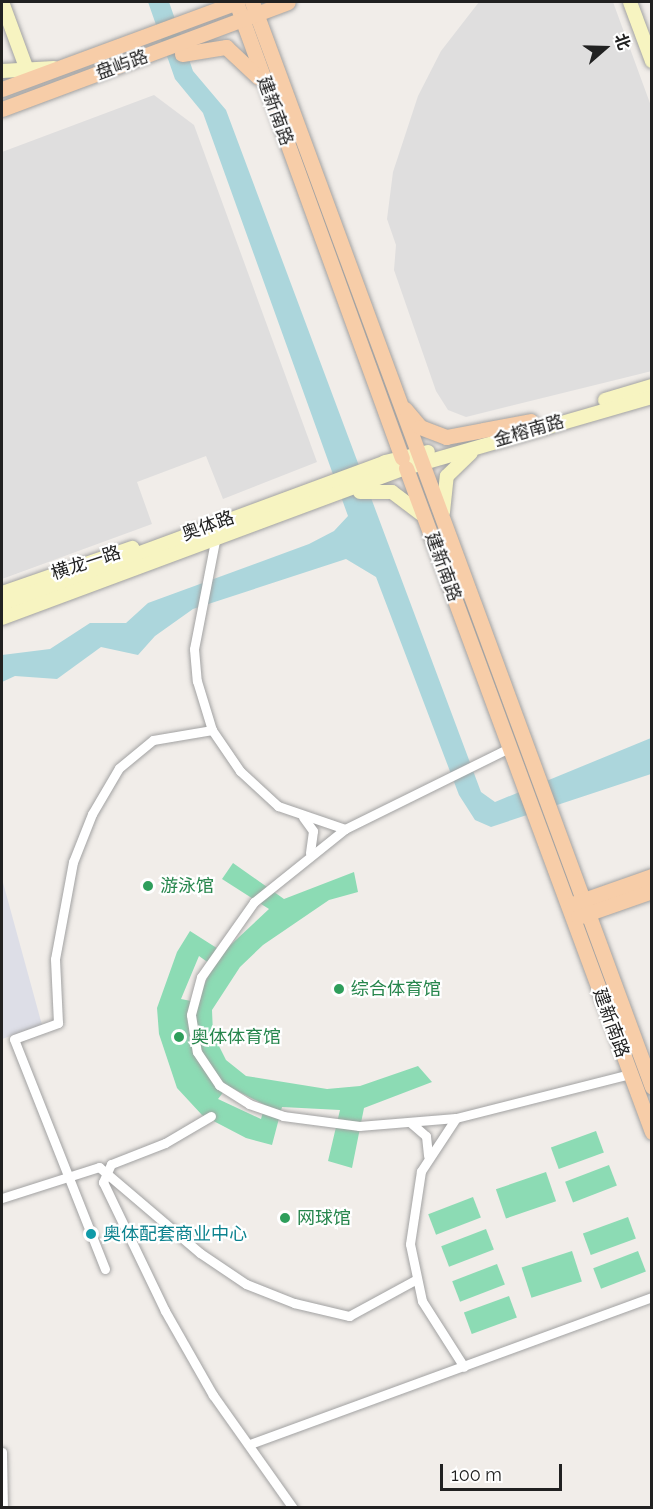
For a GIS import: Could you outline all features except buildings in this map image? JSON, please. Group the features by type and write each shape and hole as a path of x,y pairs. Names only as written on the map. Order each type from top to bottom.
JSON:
{"main road":[{"path":"2,2 28,72 2,71"},
{"path":"179,22 204,2"},
{"name":"盘屿路","path":"2,89 28,72 54,68 236,2"},
{"name":"建新南路","path":"236,2 250,12 397,398 425,520 509,748 532,787"},
{"name":"盘屿路","path":"2,110 250,12 288,2"},
{"path":"630,2 651,61"},
{"name":"建新南路","path":"250,12 269,94 412,461 452,549 540,810 578,910 651,1087"},
{"path":"104,71 134,71 219,45 243,59 269,94"},
{"name":"金榕南路","path":"412,461 531,421 651,386"},
{"name":"金榕南路","path":"412,461 483,445 651,397"},
{"path":"397,398 420,427 446,437 531,421"},
{"path":"452,549 442,507 443,485 455,463 483,445"},
{"name":"奥体路","path":"2,618 297,510 412,461"},
{"name":"奥体路","path":"2,604 172,539 412,461"},
{"path":"297,510 384,489 407,500 425,520"},
{"name":"横龙一路","path":"2,593 108,554 172,539"},
{"path":"578,910 651,876"},
{"path":"578,910 651,891"},
{"name":"建新南路","path":"578,910 630,1074 651,1132"}],"street":[{"path":"214,541 198,617 197,681 212,730 249,781 301,816 313,831 310,853"},
{"path":"105,1269 66,1177 14,1039 58,1023 55,959 73,862 92,814 120,768 153,740 212,730"},
{"path":"509,748 434,781 345,829 310,853 241,916 206,967 192,1004 197,1052 219,1085 274,1113 351,1125 411,1124 456,1118 630,1074"},
{"path":"301,816 345,829"},
{"path":"104,1171 211,1116"},
{"path":"427,1158 456,1118"},
{"path":"411,1124 426,1136 427,1158 410,1220 415,1280 430,1318 464,1367"},
{"path":"2,1198 93,1168 104,1171 200,1253 246,1284 294,1303 349,1316 415,1280"},
{"path":"104,1171 103,1182 165,1311 213,1395 293,1508"},
{"path":"249,1444 651,1298"},
{"path":"2,1452 3,1508"}],"shaded area":[{"path":"479,2 613,2 651,106 652,371 466,417 448,410 436,391 394,270 396,245 387,219 393,172 418,96 441,51"},
{"path":"154,95 194,125 317,462 223,499 206,456 137,482 152,524 2,579 2,152"},
{"path":"2,879 42,1025 2,1039"}],"green space":[{"path":"233,863 284,899 354,872 358,892 329,900 263,945 240,967 212,1010 213,1034 226,1060 246,1076 327,1089 360,1086 418,1066 432,1082 364,1108 352,1168 328,1161 340,1110 282,1107 272,1145 246,1138 202,1115 177,1088 159,1034 157,1008 177,952 190,931 223,952 269,909 222,879","holes":["199,956 213,966 196,1002 181,999","228,1086 265,1105 261,1119 218,1099"]},
{"path":"596,1131 604,1153 559,1169 551,1147"},
{"path":"609,1165 617,1186 573,1202 565,1182"},
{"path":"546,1172 556,1201 506,1219 496,1189"},
{"path":"473,1197 481,1218 436,1235 428,1214"},
{"path":"628,1217 636,1239 591,1255 583,1233"},
{"path":"486,1229 494,1250 449,1267 441,1246"},
{"path":"572,1251 582,1281 531,1298 522,1267"},
{"path":"638,1251 646,1272 601,1289 593,1268"},
{"path":"497,1264 505,1285 460,1302 452,1281"},
{"path":"509,1296 517,1318 472,1334 464,1312"}],"water":[{"path":"148,2 169,2 193,71 226,110 481,792 495,802 651,738 651,774 491,827 475,820 459,795 376,577 346,559 193,609 155,636 138,655 101,647 57,679 15,676 2,682 2,655 50,649 90,623 126,623 148,603 309,544 334,531 348,516 203,113 175,79"}],"place":[{"name":"游泳馆","path":"148,886"},
{"name":"综合体育馆","path":"339,989"},
{"name":"奥体体育馆","path":"179,1037"},
{"name":"网球馆","path":"285,1218"},
{"name":"奥体配套商业中心","path":"91,1234"}]}
